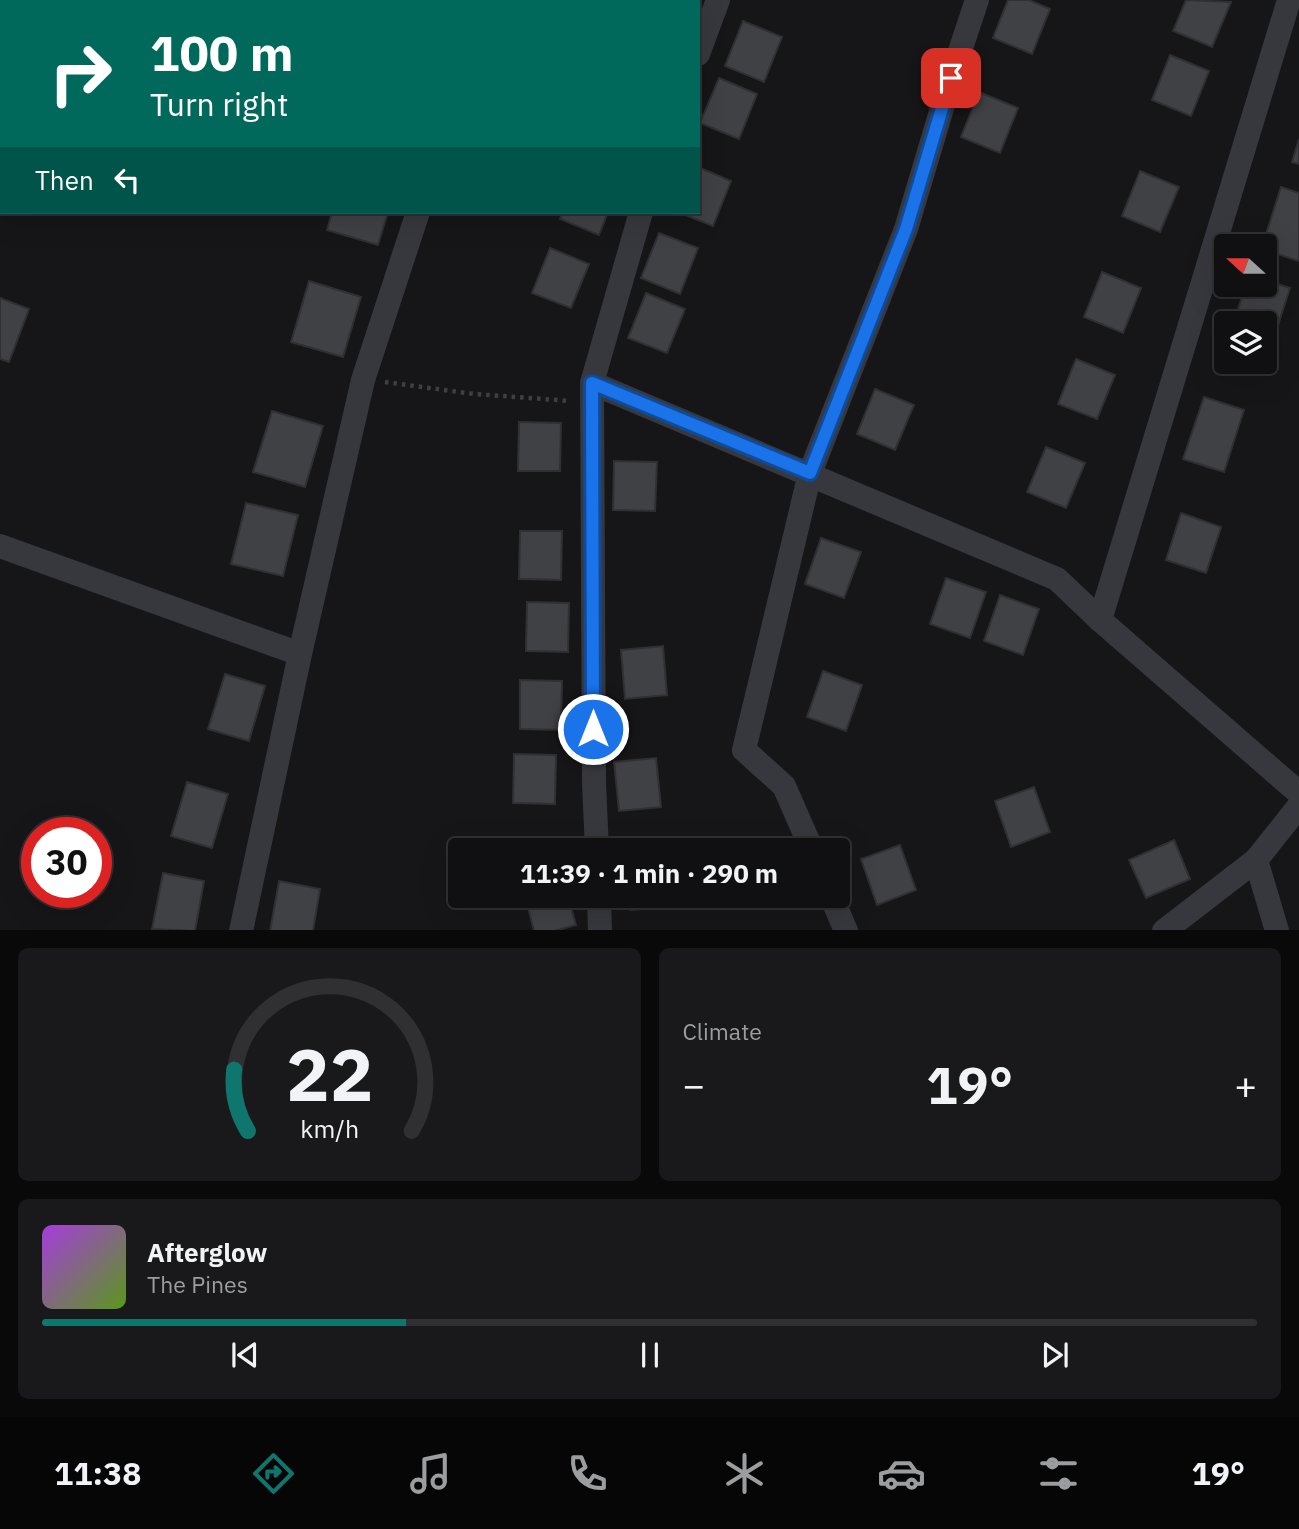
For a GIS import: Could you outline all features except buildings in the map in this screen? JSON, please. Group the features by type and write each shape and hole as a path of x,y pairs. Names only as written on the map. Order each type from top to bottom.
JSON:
{"street":[{"path":"700,49 718,0"},
{"path":"807,838 784,786 744,750 810,473 906,229 977,0"},
{"path":"1100,620 1289,0"},
{"path":"241,930 300,654 363,380 417,214"},
{"path":"597,838 592,393 639,214"},
{"path":"592,393 810,473 1057,579 1100,620 1299,793"},
{"path":"0,546 300,654"},
{"path":"1164,930 1256,860 1299,806"},
{"path":"1256,860 1277,930"},
{"path":"599,908 600,930"},
{"path":"836,908 846,930"}],"path":[{"path":"363,380 474,394 592,393"}],"route":[{"path":"593,729 592,383 810,473 906,229 951,78"}]}
